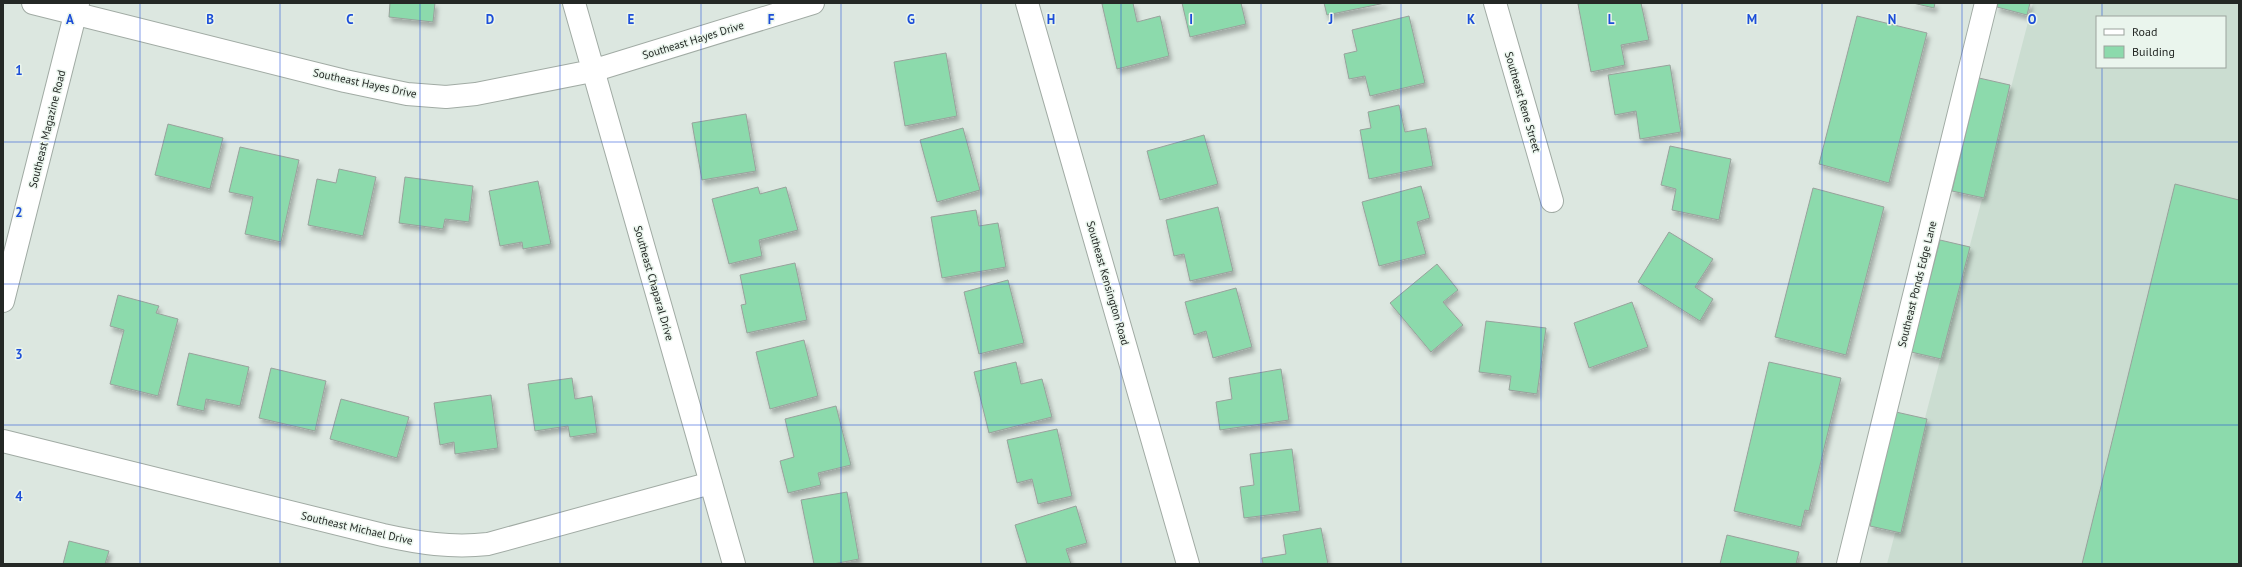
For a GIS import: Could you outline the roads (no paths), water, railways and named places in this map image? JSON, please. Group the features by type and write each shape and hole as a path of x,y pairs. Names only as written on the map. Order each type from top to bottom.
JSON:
{"street":[{"name":"Southeast Hayes Drive","path":"33,3 77,8 407,94 446,97 476,94 592,71 813,3"},
{"name":"Southeast Chaparal Drive","path":"574,3 592,71 712,483 734,564"},
{"name":"Southeast Kensington Road","path":"1027,3 1188,564"},
{"name":"Southeast Rene Street","path":"1495,3 1552,201"},
{"name":"Southeast Ponds Edge Lane","path":"1848,564 1986,3"},
{"name":"Southeast Magazine Road","path":"3,301 77,8"},
{"name":"Southeast Michael Drive","path":"3,441 376,534 428,545 462,547 488,544 712,483"}]}
